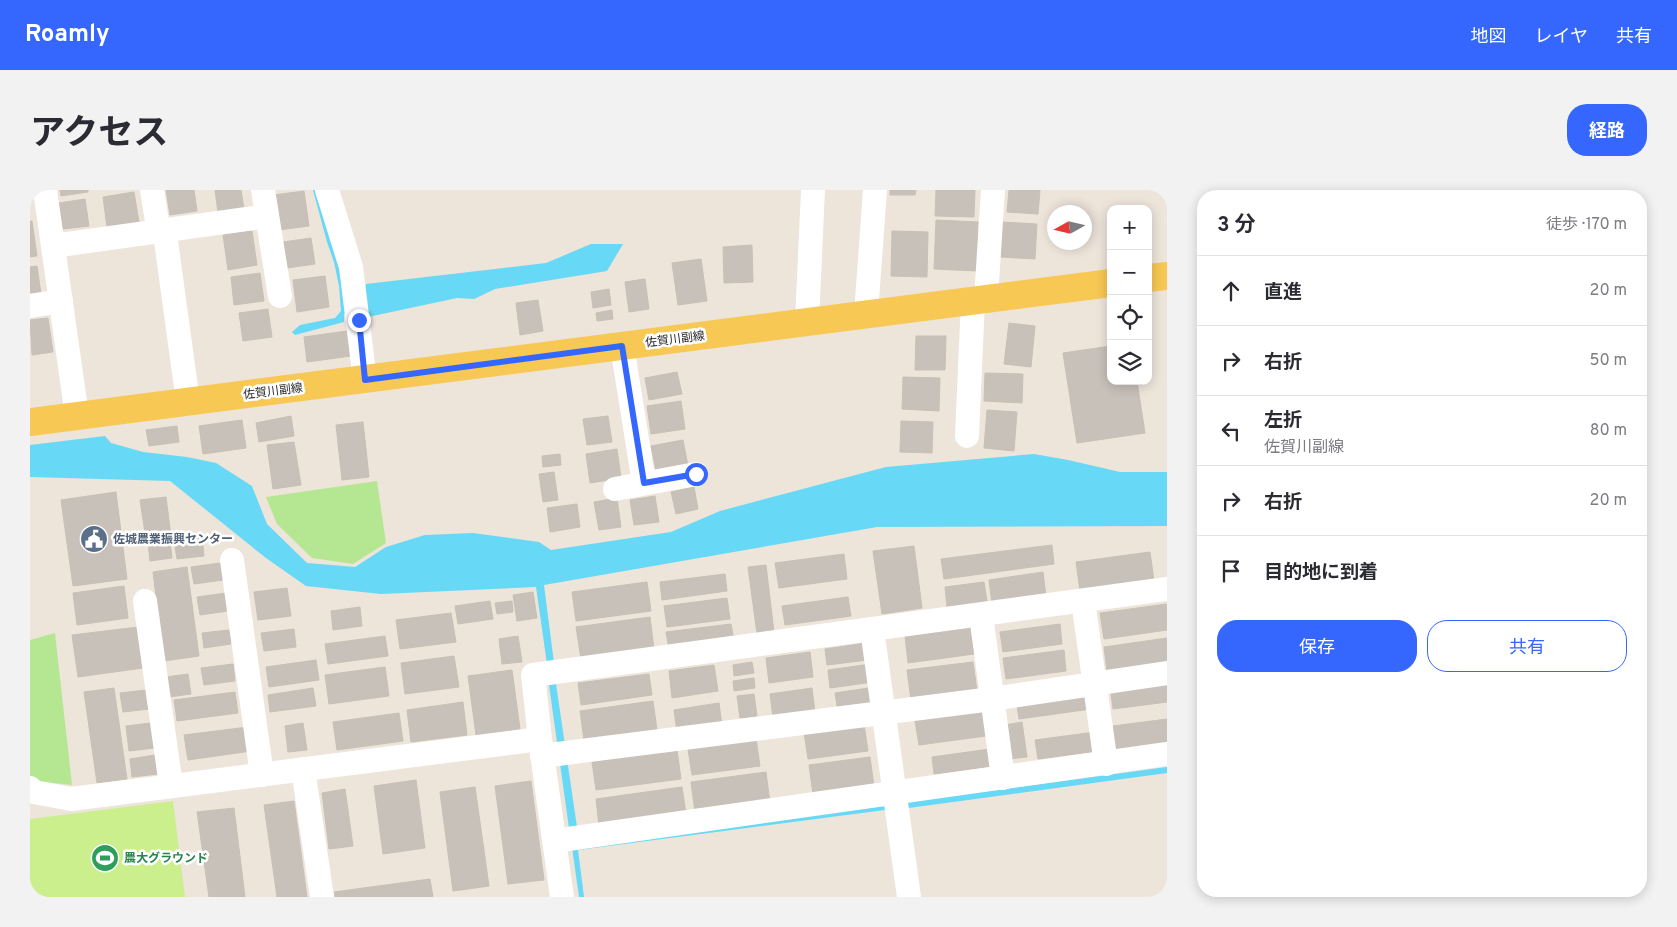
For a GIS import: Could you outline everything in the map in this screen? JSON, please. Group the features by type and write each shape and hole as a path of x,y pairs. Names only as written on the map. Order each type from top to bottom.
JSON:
{"main road":[{"path":"1152,278 1167,276"},
{"name":"佐賀川副線","path":"30,422 1107,283"}],"street":[{"path":"152,190 156,221 166,241 188,402"},
{"path":"262,190 280,296"},
{"path":"327,190 351,267 365,380"},
{"path":"806,322 812,190"},
{"path":"866,314 875,190"},
{"path":"967,436 993,190"},
{"path":"41,200 53,246 77,416"},
{"path":"53,246 267,216"},
{"path":"30,306 60,301"},
{"path":"622,346 644,483"},
{"path":"615,488 696,474"},
{"path":"232,560 262,775"},
{"path":"562,897 533,675 1167,589"},
{"path":"145,601 171,786"},
{"path":"1084,601 1106,764"},
{"path":"981,615 1003,778"},
{"path":"872,629 909,897"},
{"path":"30,788 34,792 71,799 303,769 541,747 578,751 992,699 1167,673"},
{"path":"554,841 1167,754"},
{"path":"303,769 322,897"}],"green space":[{"path":"377,481 386,543 353,564 312,558 277,524 266,497"},
{"path":"55,633 72,785 34,781 30,778 30,640"},
{"name":"農大グラウンド","path":"173,801 185,897 30,897 30,819"}],"water":[{"path":"313,190 317,190 364,290 366,284 546,263 591,244 623,244 607,271 495,289 474,299 457,298 368,317 367,312 344,314 344,322 295,335 292,332 300,325 335,318 341,311 339,286 334,262"},
{"path":"105,436 111,443 143,452 187,457 216,463 252,486 267,524 307,563 355,567 386,547 425,535 473,533 539,542 551,550 671,532 720,511 886,467 1034,454 1120,472 1167,472 1167,526 877,527 544,585 554,663 547,664 536,587 381,594 306,586 266,558 170,481 30,477 30,445"},
{"path":"556,684 577,827 569,828 549,685"},
{"path":"885,806 885,810 578,850 584,897 579,897 572,847"}],"building":[{"path":"60,190 88,190 88,192 61,196"},
{"path":"166,190 194,190 197,211 170,215"},
{"path":"215,190 241,190 244,209 218,213"},
{"path":"890,190 916,190 915,195 890,195"},
{"path":"936,190 975,190 974,217 935,216"},
{"path":"1009,190 1040,190 1038,214 1007,212"},
{"path":"304,191 309,226 279,230 274,195"},
{"path":"134,192 139,222 107,227 103,197"},
{"path":"85,199 89,226 63,229 59,203"},
{"path":"936,220 978,222 977,271 934,269"},
{"path":"30,221 32,221 37,256 30,257"},
{"path":"1002,222 1037,224 1035,259 1000,257"},
{"path":"252,231 257,265 228,270 223,235"},
{"path":"892,231 928,232 927,277 891,276"},
{"path":"311,238 315,264 287,268 283,242"},
{"path":"752,245 753,282 724,283 723,247"},
{"path":"701,259 707,301 678,305 672,263"},
{"path":"37,266 41,294 30,295 30,267"},
{"path":"260,273 264,301 234,305 231,277"},
{"path":"325,276 329,307 297,312 293,280"},
{"path":"645,279 649,309 629,312 625,282"},
{"path":"609,289 611,305 593,308 591,292"},
{"path":"538,300 543,331 520,335 516,303"},
{"path":"268,309 272,337 243,341 239,313"},
{"path":"612,310 613,319 597,321 596,313"},
{"path":"48,318 53,352 32,355 30,320"},
{"path":"1009,323 1035,326 1031,367 1004,364"},
{"path":"347,331 351,356 307,362 304,337"},
{"path":"916,336 946,336 945,370 915,370"},
{"path":"1107,347 1107,385 1138,385 1145,433 1077,443 1063,353"},
{"path":"677,372 682,394 649,400 645,378"},
{"path":"985,373 1023,374 1022,403 984,401"},
{"path":"903,377 940,378 939,411 902,409"},
{"path":"681,401 685,429 651,434 647,406"},
{"path":"987,410 1017,412 1014,451 984,448"},
{"path":"291,416 294,436 259,442 256,423"},
{"path":"608,416 612,442 587,445 583,419"},
{"path":"242,420 246,448 203,454 199,426"},
{"path":"901,421 933,422 932,453 900,452"},
{"path":"363,422 369,477 342,480 336,425"},
{"path":"177,426 179,442 149,446 146,430"},
{"path":"683,440 688,466 656,471 651,446"},
{"path":"294,442 301,485 273,489 267,445"},
{"path":"617,449 621,478 590,483 586,454"},
{"path":"560,454 561,465 543,467 542,456"},
{"path":"554,472 558,500 543,502 539,474"},
{"path":"694,487 698,509 676,514 671,492"},
{"path":"116,492 127,579 73,586 61,500"},
{"path":"655,496 659,522 634,525 630,500"},
{"path":"166,497 171,536 146,539 140,500"},
{"path":"617,498 621,527 599,530 594,502"},
{"path":"577,504 580,527 550,532 547,508"},
{"path":"202,537 204,556 177,559 174,541"},
{"path":"170,540 172,558 150,561 148,543"},
{"path":"1052,545 1054,564 944,579 941,559"},
{"path":"914,546 922,608 882,614 873,551"},
{"path":"1150,552 1154,581 1080,591 1076,562"},
{"path":"844,554 847,579 779,588 775,563"},
{"path":"220,563 223,580 194,584 191,567"},
{"path":"766,565 774,632 757,634 748,567"},
{"path":"187,567 199,656 164,661 153,572"},
{"path":"1043,572 1046,597 992,604 989,580"},
{"path":"725,574 727,591 662,600 660,582"},
{"path":"647,582 651,611 576,621 572,592"},
{"path":"984,582 987,601 947,607 945,587"},
{"path":"124,586 128,618 77,625 73,593"},
{"path":"287,588 291,616 258,620 254,592"},
{"path":"533,592 537,618 517,621 513,595"},
{"path":"226,593 228,611 200,615 197,597"},
{"path":"848,597 851,616 785,625 782,606"},
{"path":"727,598 730,619 667,627 664,606"},
{"path":"490,601 493,619 458,624 455,606"},
{"path":"512,601 513,612 497,614 495,603"},
{"path":"1167,604 1167,630 1104,639 1100,613"},
{"path":"360,607 362,626 333,630 331,611"},
{"path":"451,613 456,642 400,649 396,620"},
{"path":"650,617 654,649 581,659 576,627"},
{"path":"731,624 734,640 669,649 666,632"},
{"path":"1060,624 1062,644 1003,652 1000,632"},
{"path":"138,627 143,668 78,677 72,635"},
{"path":"970,627 974,654 908,663 905,636"},
{"path":"294,629 296,647 264,651 261,633"},
{"path":"229,630 231,644 204,648 202,633"},
{"path":"385,636 388,656 328,664 325,644"},
{"path":"518,636 522,662 502,664 499,639"},
{"path":"1167,638 1167,663 1107,671 1104,647"},
{"path":"866,643 868,660 827,665 825,649"},
{"path":"1064,650 1066,671 1006,679 1003,658"},
{"path":"810,652 813,677 769,683 766,658"},
{"path":"454,656 459,687 405,694 401,663"},
{"path":"316,660 319,680 269,687 266,667"},
{"path":"752,662 754,673 734,676 733,665"},
{"path":"973,662 977,691 911,700 907,670"},
{"path":"233,664 235,681 204,685 201,668"},
{"path":"871,664 873,682 830,688 828,670"},
{"path":"714,665 718,691 672,698 669,671"},
{"path":"385,667 389,696 329,704 325,675"},
{"path":"512,670 520,729 476,735 468,676"},
{"path":"188,674 191,694 169,697 166,677"},
{"path":"649,674 652,695 581,705 578,683"},
{"path":"754,678 755,688 734,691 733,681"},
{"path":"1167,679 1167,702 1113,709 1110,686"},
{"path":"875,687 878,706 838,712 835,693"},
{"path":"114,688 127,779 97,783 84,692"},
{"path":"313,688 316,706 270,712 268,695"},
{"path":"812,688 815,712 773,718 770,694"},
{"path":"1089,689 1091,709 1019,719 1016,699"},
{"path":"146,690 149,709 123,712 120,693"},
{"path":"235,692 238,713 177,721 174,700"},
{"path":"754,694 757,716 740,718 737,696"},
{"path":"653,701 657,730 584,740 580,711"},
{"path":"463,702 467,735 411,742 407,710"},
{"path":"719,703 722,726 677,732 674,710"},
{"path":"989,705 993,735 919,745 914,715"},
{"path":"399,713 403,741 337,750 333,722"},
{"path":"1167,719 1167,742 1116,749 1113,726"},
{"path":"1022,722 1027,757 1009,759 1005,725"},
{"path":"151,723 154,748 129,751 126,726"},
{"path":"303,723 307,750 288,752 285,726"},
{"path":"864,724 868,751 808,759 804,732"},
{"path":"248,727 251,751 188,760 184,735"},
{"path":"1095,732 1098,751 1038,759 1035,740"},
{"path":"756,739 760,766 692,775 688,749"},
{"path":"990,749 993,766 934,774 932,757"},
{"path":"677,750 681,779 596,790 592,762"},
{"path":"155,755 158,774 132,777 130,759"},
{"path":"870,757 874,786 813,794 809,765"},
{"path":"766,772 770,803 695,813 691,782"},
{"path":"416,780 425,848 383,854 374,786"},
{"path":"531,781 544,880 508,884 495,786"},
{"path":"475,787 489,886 453,891 440,792"},
{"path":"682,787 686,814 599,826 596,799"},
{"path":"345,789 353,846 329,849 322,793"},
{"path":"294,801 307,897 277,897 264,805"},
{"path":"234,808 245,897 209,897 197,812"},
{"path":"430,879 433,897 335,897 334,892"}],"waterway":[{"path":"908,805 1167,770"}],"place":[{"name":"佐城農業振興センター","path":"94,539"},
{"name":"農大グラウンド","path":"105,858"}],"route":[{"path":"359,320 365,380 622,346 644,483 696,474"}]}
